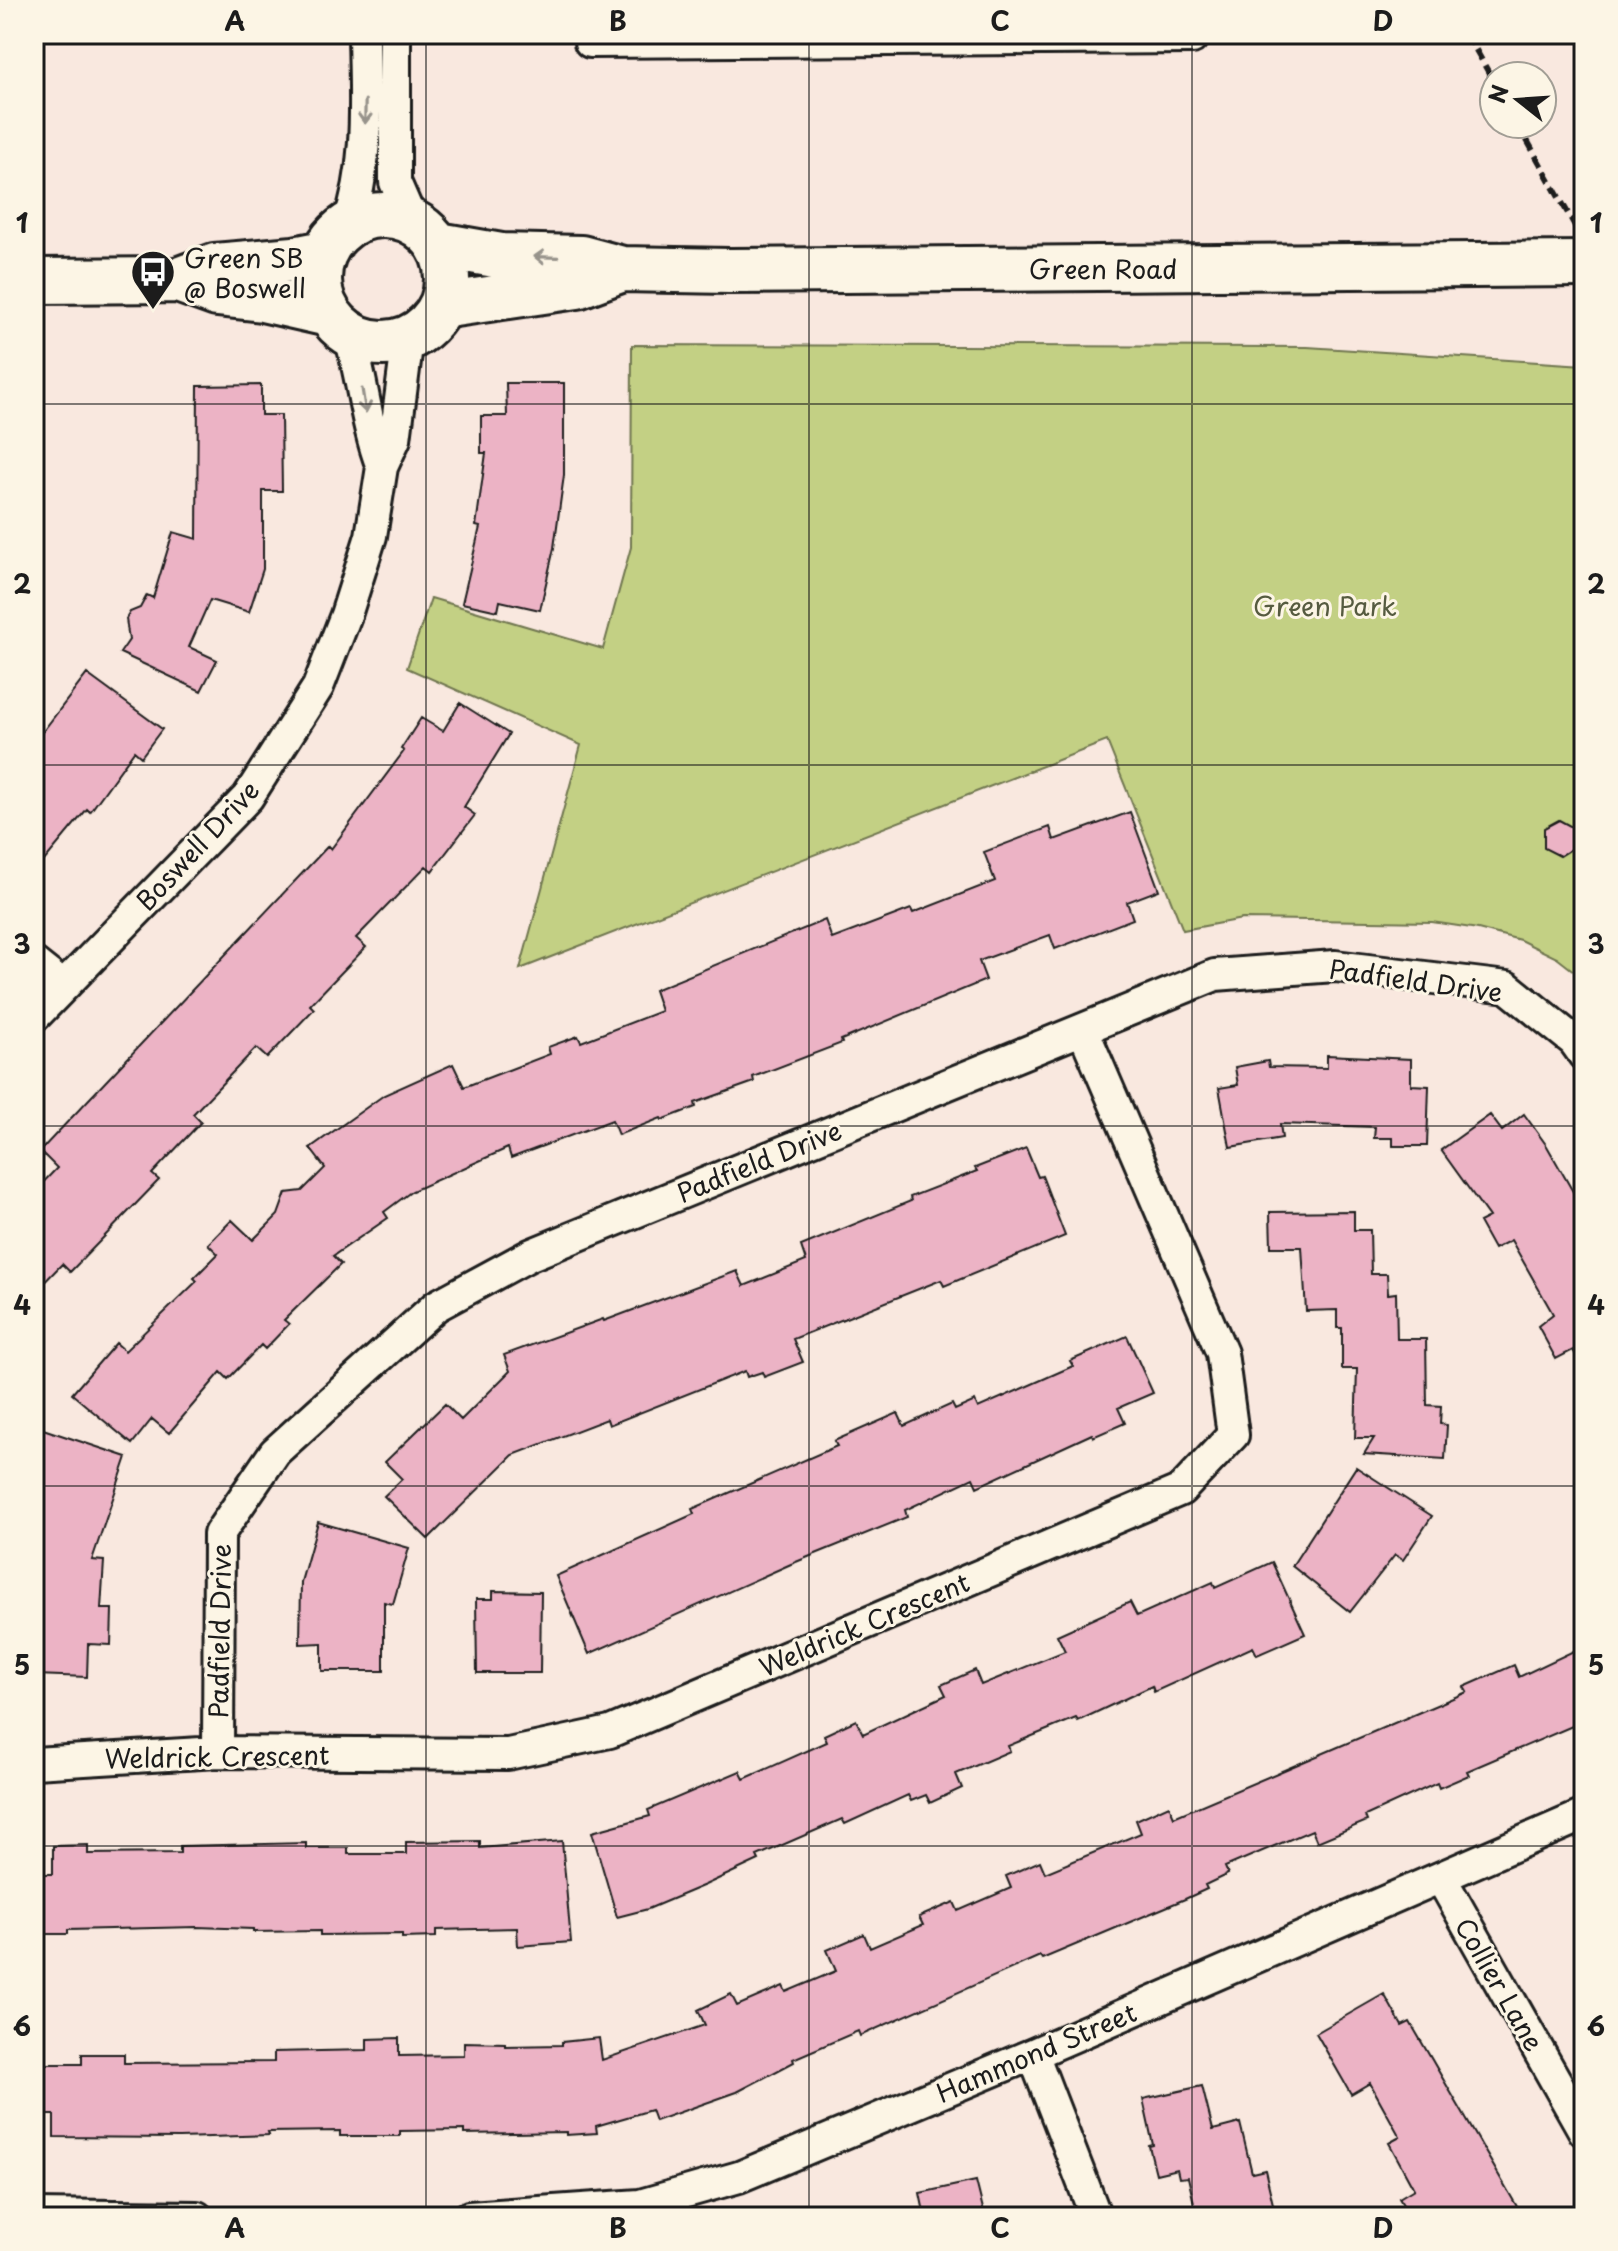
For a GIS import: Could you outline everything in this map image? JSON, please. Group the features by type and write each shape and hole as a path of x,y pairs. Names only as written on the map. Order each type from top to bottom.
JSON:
{"street":[{"path":"339,324 320,290 319,278 359,195 363,167 364,34"},
{"path":"34,281 178,280 217,294 292,304 378,343 408,338 433,319 441,306 447,275 395,182 395,34"},
{"path":"590,34 590,42 801,37 1192,38 1194,34"},
{"path":"178,280 215,266 294,259 336,239 363,217 379,214 425,233"},
{"name":"Green Road","path":"425,233 501,256 581,258 622,269 729,271 1584,264"},
{"name":"Green Road","path":"441,306 577,286 622,269"},
{"name":"Boswell Drive","path":"339,324 359,365 370,435 382,467"},
{"name":"Boswell Drive","path":"34,1017 248,797 318,687 346,615 371,536 382,467 395,439 408,338"},
{"path":"34,963 63,986"},
{"name":"Padfield Drive","path":"218,1752 219,1534 275,1452 436,1306 530,1255 1215,975 1335,966 1507,987 1574,1041 1584,1055"},
{"name":"Weldrick Crescent","path":"34,1763 218,1752 508,1754 610,1732 1181,1490 1233,1435 1222,1353 1083,1030"},
{"name":"Hammond Street","path":"469,2217 640,2205 739,2177 1033,2054 1584,1815"},
{"name":"Collier Lane","path":"1441,1878 1584,2131"},
{"path":"1033,2054 1096,2217"},
{"path":"34,2215 197,2217"}],"green space":[{"name":"Green Park","path":"632,345 1307,347 1584,365 1584,979 1557,958 1520,940 1432,922 1242,919 1183,930 1107,741 520,969 581,745 407,668 431,598 603,649 631,547"}],"building":[{"path":"506,383 564,383 564,475 554,548 540,610 500,601 498,611 462,603 480,527 476,526 486,453 481,453 481,416 507,416"},
{"path":"261,385 261,415 281,415 282,491 263,491 263,569 249,612 210,600 189,647 217,660 201,691 120,653 129,640 126,619 130,612 140,608 147,595 153,598 173,532 197,539 198,386"},
{"path":"87,674 162,729 141,757 134,751 90,812 87,809 34,873 34,743"},
{"path":"460,703 509,734 464,807 475,815 432,871 426,866 356,938 366,947 310,1005 314,1009 267,1058 256,1048 193,1114 201,1122 152,1174 159,1180 70,1272 62,1264 34,1293 34,1192 57,1168 40,1151 328,846 331,849 404,751 401,749 421,718 443,731"},
{"path":"1130,812 1159,890 1127,902 1133,919 1055,949 1050,935 979,961 986,980 841,1040 842,1043 753,1077 754,1082 695,1103 696,1107 662,1120 618,1135 612,1120 511,1158 508,1148 412,1191 384,1212 388,1218 333,1256 341,1264 284,1320 289,1324 265,1349 261,1345 228,1379 221,1372 169,1433 152,1419 132,1444 72,1394 116,1343 125,1351 197,1281 194,1278 218,1254 208,1244 232,1220 253,1240 278,1215 286,1193 302,1191 325,1168 310,1148 384,1095 453,1064 464,1087 550,1054 548,1047 578,1036 581,1042 661,1011 654,990 825,920 832,939 911,909 913,913 995,881 984,852 1050,827 1054,840"},
{"path":"1559,820 1574,828 1573,848 1560,856 1544,848 1544,828"},
{"path":"1327,1055 1411,1059 1411,1085 1429,1086 1427,1146 1393,1146 1393,1138 1374,1138 1375,1127 1280,1124 1282,1138 1230,1147 1219,1088 1238,1085 1235,1067 1268,1061 1269,1067 1327,1068"},
{"path":"1524,1114 1547,1146 1584,1211 1584,1369 1573,1350 1556,1359 1538,1326 1553,1314 1511,1240 1494,1249 1479,1222 1489,1217 1441,1150 1490,1115 1502,1131"},
{"path":"1026,1148 1038,1177 1042,1176 1065,1236 944,1286 941,1280 793,1339 803,1362 764,1377 762,1372 747,1377 745,1371 609,1425 607,1419 513,1455 428,1539 384,1496 402,1479 385,1462 445,1404 461,1420 510,1371 504,1355 737,1271 744,1286 806,1261 801,1246 911,1201 910,1197"},
{"path":"1354,1211 1354,1230 1370,1230 1371,1274 1387,1274 1388,1294 1396,1293 1397,1339 1426,1339 1427,1405 1441,1406 1440,1424 1447,1425 1445,1459 1364,1454 1374,1438 1355,1438 1357,1369 1342,1369 1342,1328 1337,1328 1337,1310 1306,1311 1302,1247 1271,1247 1270,1212"},
{"path":"1127,1336 1153,1393 1118,1408 1125,1423 1093,1437 1092,1434 977,1487 973,1478 905,1510 907,1517 791,1564 589,1654 556,1576 694,1514 692,1509 837,1446 834,1441 898,1413 904,1426 952,1404 955,1410 975,1401 978,1408 1073,1366 1070,1361"},
{"path":"34,1426 127,1457 92,1560 104,1561 101,1609 112,1609 111,1645 88,1644 87,1677 36,1675"},
{"path":"1356,1467 1432,1516 1403,1560 1395,1555 1350,1612 1292,1566"},
{"path":"318,1522 409,1548 393,1604 384,1602 384,1671 322,1671 322,1643 300,1644 301,1582"},
{"path":"1272,1562 1305,1634 1257,1655 1253,1647 1154,1692 1152,1686 1078,1721 1076,1718 1008,1746 1010,1751 956,1774 962,1788 930,1803 926,1795 911,1801 908,1795 845,1824 842,1819 757,1856 759,1860 705,1885 648,1909 617,1917 592,1832 650,1816 648,1810 740,1771 744,1779 827,1742 824,1735 856,1720 863,1734 946,1695 941,1685 975,1670 981,1685 1065,1651 1057,1635 1130,1602 1137,1616 1213,1582 1215,1588"},
{"path":"493,1591 541,1592 540,1673 477,1673 476,1599 493,1599"},
{"path":"1584,1646 1584,1721 1467,1771 1469,1775 1439,1788 1437,1783 1365,1816 1367,1821 1317,1842 1312,1830 1225,1867 1228,1874 1205,1885 1207,1889 1185,1899 1042,1959 1040,1956 860,2036 858,2031 793,2059 794,2062 737,2092 655,2121 651,2110 596,2126 597,2133 566,2135 566,2132 464,2134 464,2130 400,2131 400,2136 340,2136 340,2131 179,2138 54,2137 54,2115 39,2115 38,2064 82,2064 82,2054 124,2054 124,2063 274,2062 274,2052 367,2050 367,2039 399,2038 399,2056 464,2055 464,2042 505,2043 505,2046 562,2045 562,2042 599,2038 602,2060 705,2025 698,2010 731,1994 737,2006 783,1986 786,1992 836,1971 827,1950 864,1934 870,1948 923,1925 919,1917 954,1902 958,1911 1011,1888 1006,1876 1040,1861 1045,1873 1141,1833 1136,1820 1169,1805 1174,1817 1467,1692 1464,1687 1514,1665 1519,1677"},
{"path":"480,1841 480,1848 562,1841 571,1942 518,1946 517,1928 436,1930 436,1937 402,1938 402,1934 320,1935 320,1931 253,1932 253,1929 197,1927 68,1930 68,1934 36,1934 34,1874 53,1874 53,1846 88,1845 88,1854 180,1853 180,1846 306,1843 306,1848 348,1848 348,1854 406,1854 406,1842"},
{"path":"1384,1994 1402,2026 1410,2022 1523,2217 1410,2217 1399,2198 1414,2189 1389,2143 1400,2137 1370,2083 1351,2094 1316,2033"},
{"path":"1202,2086 1213,2130 1240,2123 1252,2173 1265,2170 1276,2217 1197,2217 1188,2177 1179,2178 1177,2169 1156,2174 1143,2099"},
{"path":"976,2181 985,2217 925,2217 920,2193"}],"railway":[{"path":"1467,34 1482,60"},
{"path":"1527,140 1584,242"}],"place":[{"name":"Green SB @ Boswell","path":"153,311"}]}
